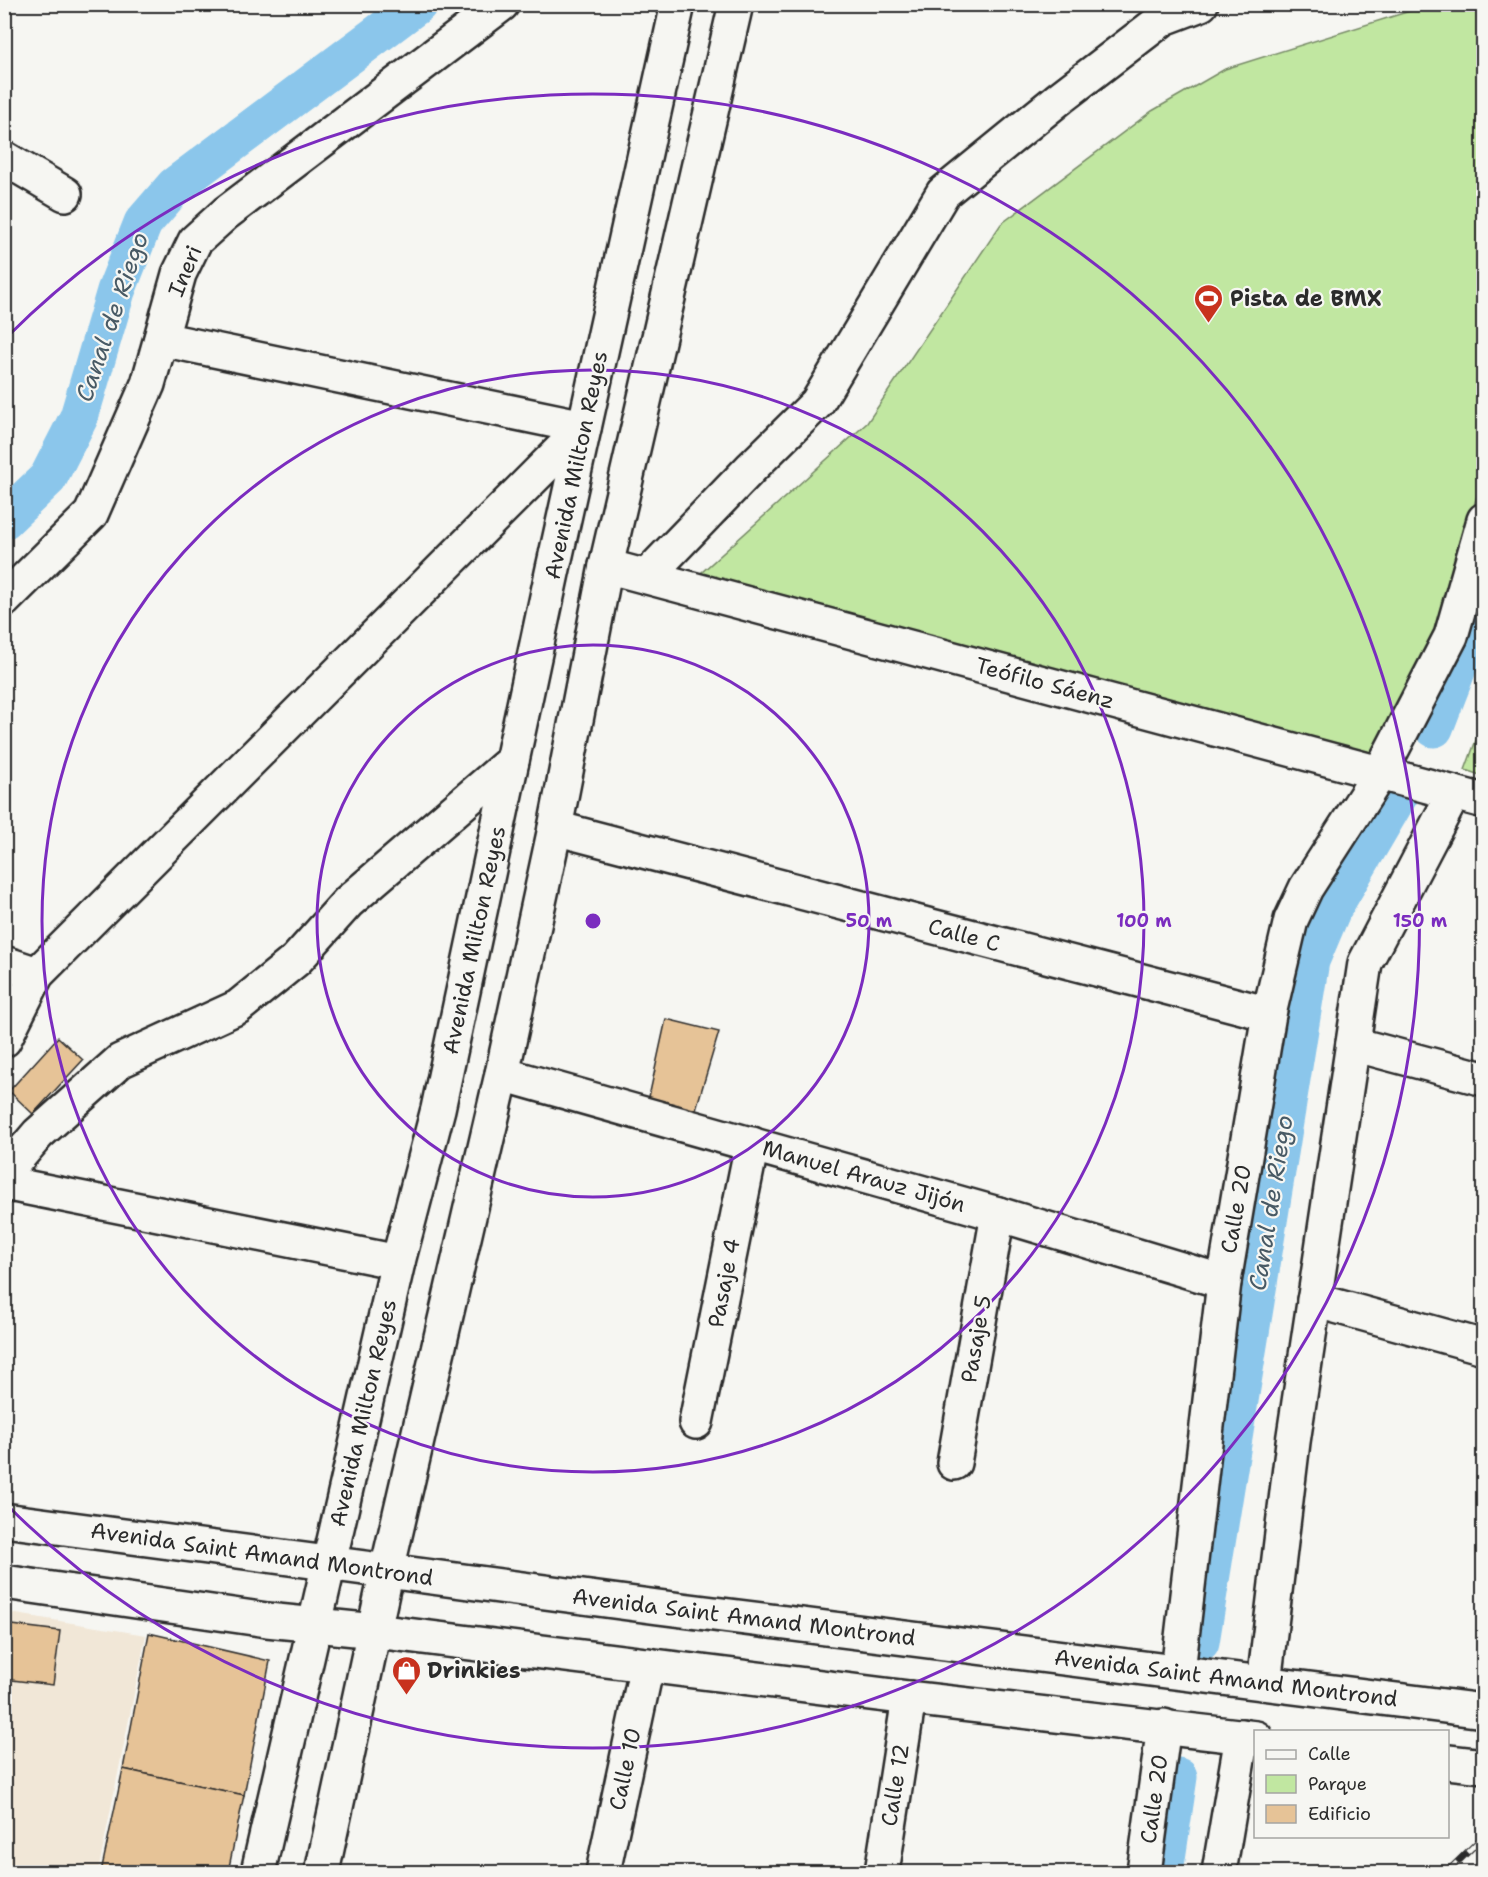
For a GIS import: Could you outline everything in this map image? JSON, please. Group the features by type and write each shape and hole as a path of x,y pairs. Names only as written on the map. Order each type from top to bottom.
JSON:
{"street":[{"name":"Ineri","path":"4,600 91,514 148,384 179,274 195,241 226,213 502,4"},
{"name":"Avenida Milton Reyes","path":"258,1872 398,1262 438,1109 584,428 678,4"},
{"path":"322,1872 387,1570 502,1074 555,828 606,566 736,4"},
{"path":"647,576 817,403 943,193 1061,97 1157,11 1201,4"},
{"path":"4,158 65,194"},
{"path":"161,339 584,428"},
{"path":"4,1040 37,974 584,428"},
{"name":"Calle 20","path":"1178,1671 1224,1282 1269,1014 1291,920 1306,888 1380,773 1451,636 1484,520"},
{"name":"Teófilo Sáenz","path":"606,566 1469,797"},
{"path":"4,1174 38,1134 120,1061 238,1007 296,960 348,902 512,760"},
{"path":"1264,1683 1293,1442 1365,963 1469,797"},
{"name":"Calle C","path":"555,828 1269,1014"},
{"path":"4,963 37,974"},
{"path":"1353,1044 1484,1079"},
{"name":"Manuel Arauz Jijón","path":"502,1074 998,1214 1224,1282"},
{"name":"Pasaje 4","path":"696,1422 752,1144"},
{"path":"4,1183 398,1262"},
{"name":"Pasaje 5","path":"954,1463 998,1214"},
{"path":"1314,1300 1484,1347"},
{"name":"Avenida Saint Amand Montrond","path":"4,1520 658,1607 1484,1711"},
{"path":"4,1582 315,1625 1249,1737 1219,1872"},
{"name":"Calle 10","path":"603,1872 647,1665"},
{"name":"Calle 12","path":"882,1872 909,1698"},
{"name":"Calle 20","path":"1144,1872 1164,1726"},
{"path":"1449,1762 1484,1766"}],"shaded area":[{"path":"4,1612 146,1635 98,1872 5,1872"}],"green space":[{"name":"Pista de BMX","path":"1429,5 1483,5 1483,475 1438,628 1371,754 701,573 867,423 1001,224 1152,111 1225,69"},
{"path":"1483,721 1483,776 1465,770"}],"building":[{"path":"666,1019 719,1032 693,1119 647,1106"},
{"path":"58,1037 83,1060 33,1114 9,1091"},
{"path":"4,1624 60,1631 53,1685 4,1679"},
{"path":"149,1633 270,1661 244,1795 123,1769"},
{"path":"123,1769 244,1795 228,1872 101,1872"}],"waterway":[{"name":"Canal de Riego","path":"4,520 48,478 79,417 116,291 143,223 175,186 418,4"},
{"name":"Canal de Riego","path":"1434,728 1484,599"},
{"name":"Canal de Riego","path":"1200,1642 1310,961 1332,909 1404,786"},
{"name":"Canal de Riego","path":"1164,1872 1178,1777"}],"railway":[{"path":"1447,1872 1484,1836"}],"place":[{"name":"Pista de BMX","path":"1209,324"},
{"name":"Drinkies","path":"406,1696"}]}
